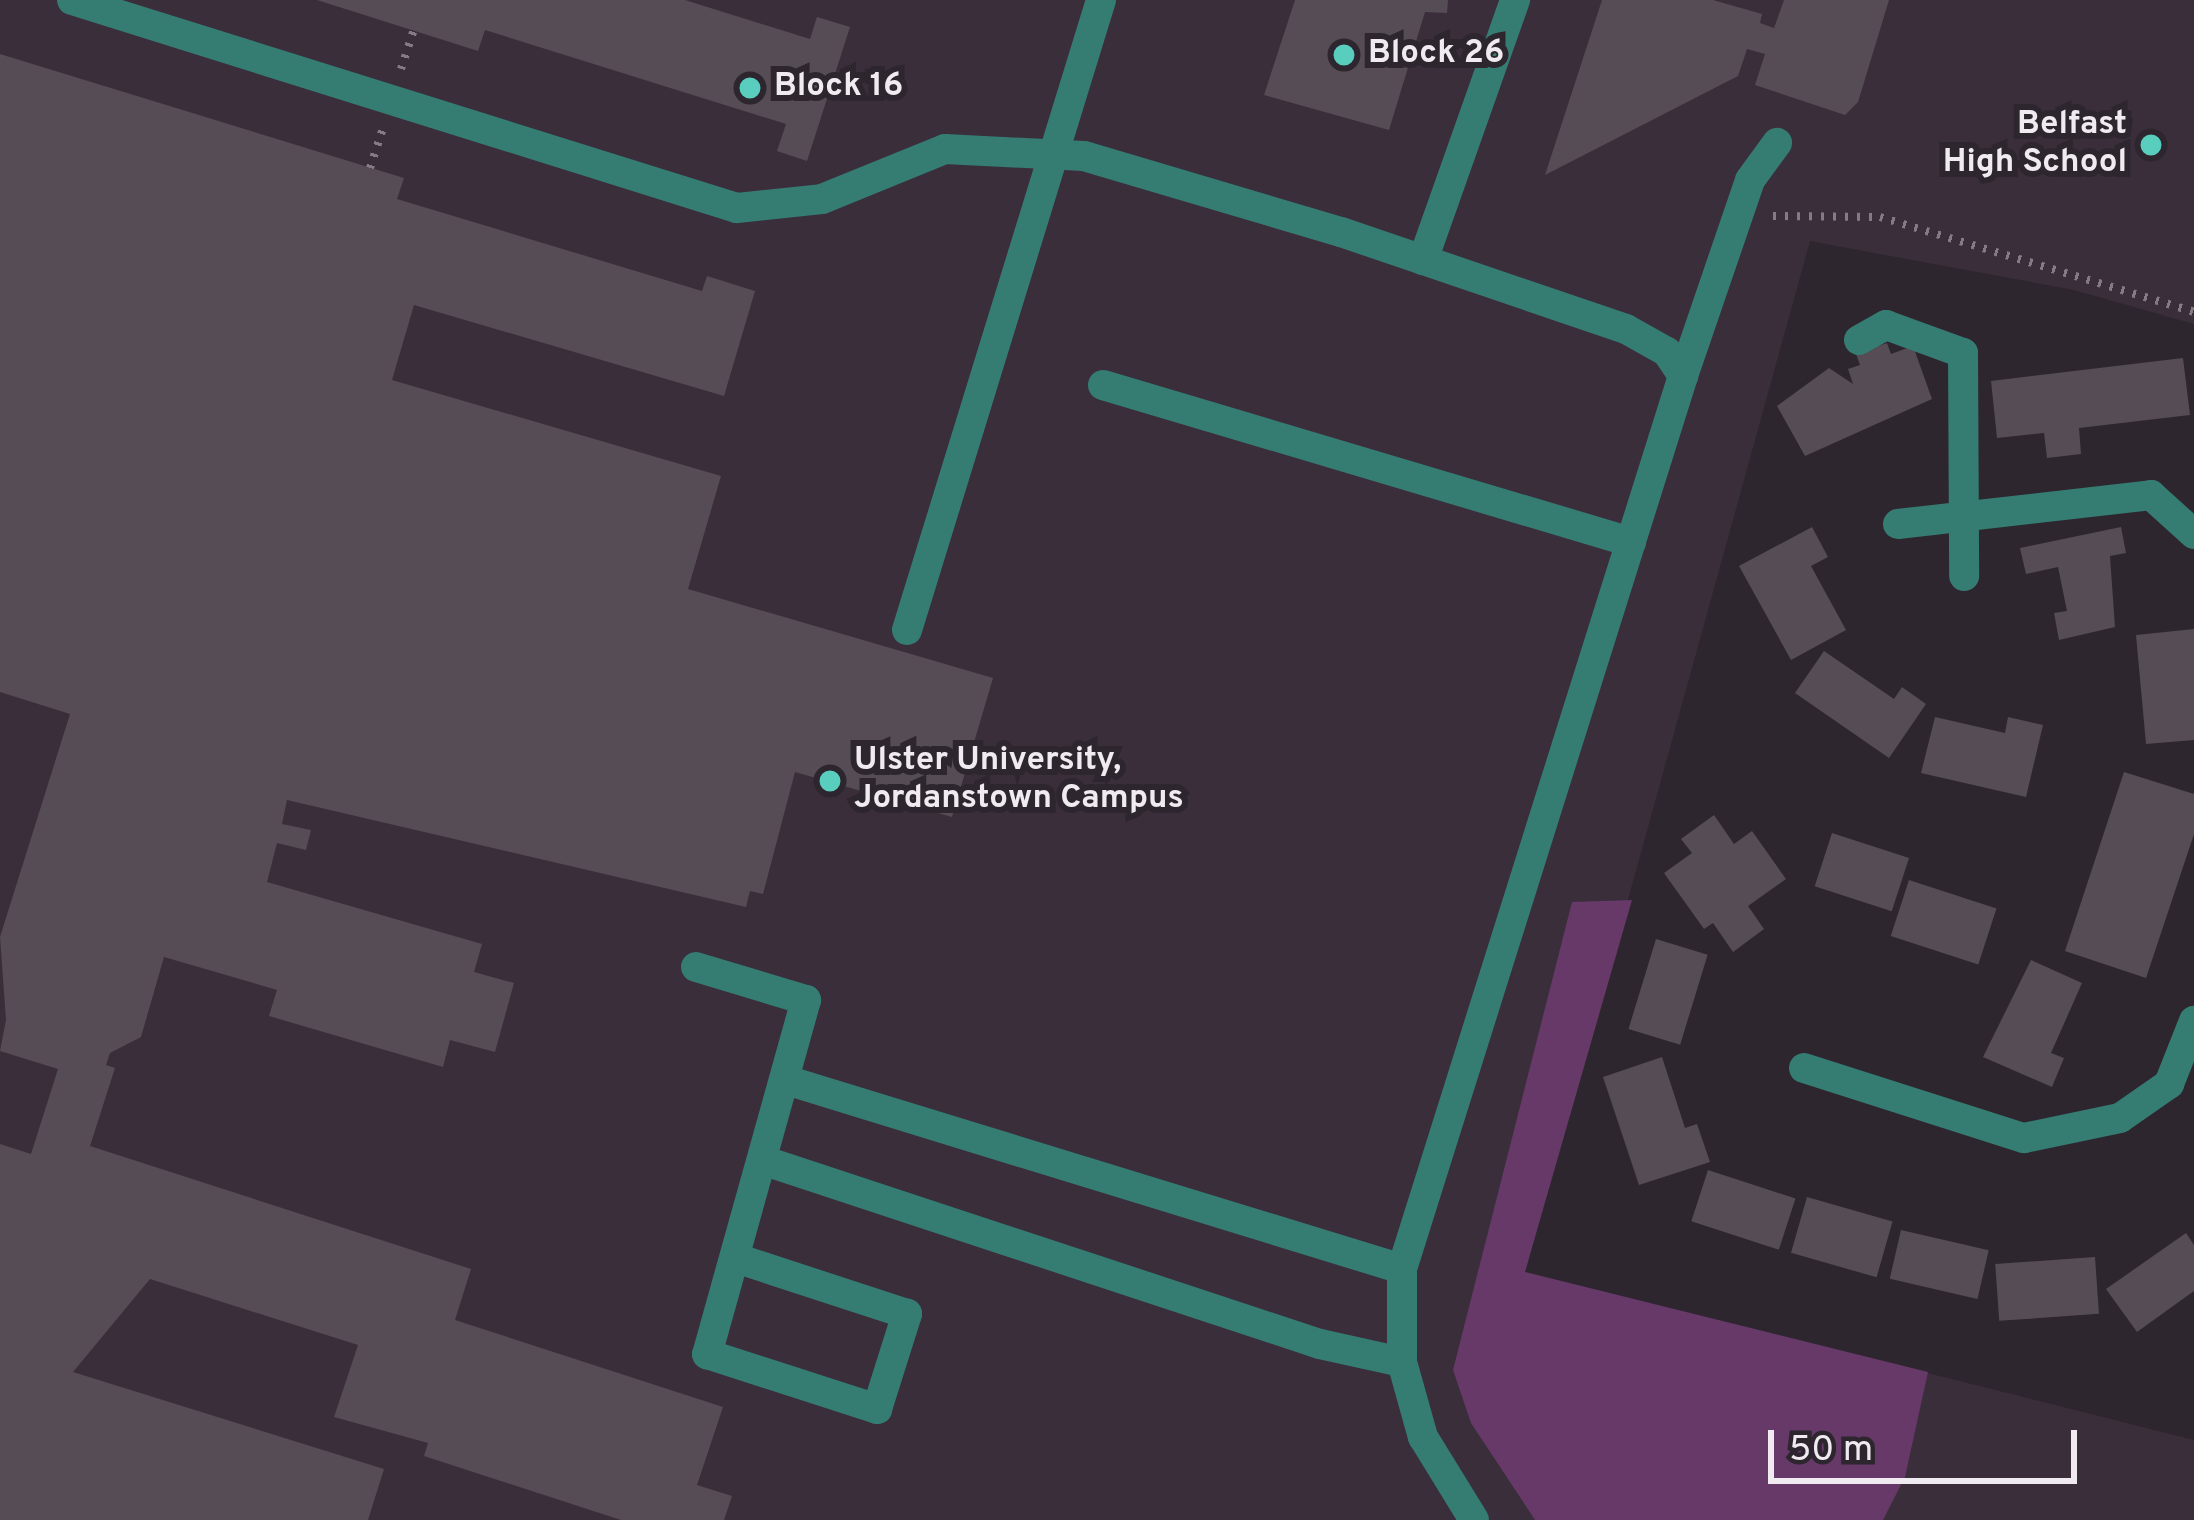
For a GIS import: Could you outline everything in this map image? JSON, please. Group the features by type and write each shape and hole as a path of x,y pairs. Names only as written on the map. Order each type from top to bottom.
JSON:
{"street":[{"path":"72,0 737,208 822,199 945,149 1054,152 1424,260 1626,329 1667,352 1683,376"},
{"path":"907,630 1101,0"},
{"path":"1424,260 1515,0"},
{"path":"1469,1518 1423,1437 1402,1362 1402,1269 1683,376 1750,180 1777,143"},
{"path":"1859,340 1886,325 1963,353 1964,576"},
{"path":"1103,385 1631,542"},
{"path":"1898,524 2151,495 2194,535"},
{"path":"696,968 806,1000 765,1161 707,1354 877,1409 907,1314 736,1258"},
{"path":"1804,1068 2024,1138 2120,1118 2137,1107 2169,1084 2194,1021"},
{"path":"786,1080 1402,1269"},
{"path":"765,1161 1320,1344 1402,1362"}],"path":[{"path":"1736,222 1798,212 1880,217 2194,312"}],"shaded area":[{"name":"Ulster University, Jordanstown Campus","path":"0,0 2194,0 2194,324 2074,290 1810,241 1525,1272 2194,1440 2194,1520 0,1520"},
{"path":"1632,900 1525,1272 1928,1372 1905,1477 1883,1520 1535,1520 1471,1423 1453,1370 1572,902"}],"building":[{"name":"Block 16","path":"317,0 685,0 810,39 817,17 850,27 807,161 777,151 786,124 485,30 478,51"},
{"name":"Block 26","path":"1295,0 1448,0 1447,13 1425,12 1389,130 1264,95"},
{"path":"1602,0 1713,0 1762,14 1760,23 1774,28 1784,0 1889,0 1858,102 1845,115 1755,85 1765,54 1747,49 1738,76 1545,175"},
{"path":"0,54 404,178 397,199 702,291 707,276 755,291 724,396 414,305 392,380 721,476 688,589 993,678 952,817 795,772 763,894 750,891 746,907 287,800 282,824 311,830 306,850 277,843 267,882 482,944 474,972 514,983 495,1052 450,1040 443,1067 269,1016 277,990 164,957 141,1037 110,1053 106,1065 115,1068 90,1146 471,1269 455,1320 723,1407 697,1485 732,1496 724,1520 621,1520 424,1456 428,1443 334,1417 358,1345 150,1279 73,1372 384,1469 368,1520 0,1520 0,1144 31,1154 58,1069 0,1051 6,1020 0,937 70,714 0,692"},
{"path":"1887,343 1891,354 1913,346 1932,399 1805,456 1777,406 1829,368 1853,384 1848,369 1860,365 1856,354"},
{"path":"2183,358 2190,415 2079,428 2081,454 2047,458 2044,433 1997,438 1991,381"},
{"path":"1812,527 1828,557 1811,566 1846,630 1791,660 1739,566"},
{"path":"2121,527 2126,553 2110,556 2115,627 2059,640 2054,613 2067,611 2058,567 2026,574 2020,548"},
{"path":"2194,629 2194,740 2146,744 2136,635"},
{"path":"1824,651 1894,699 1902,687 1926,704 1889,758 1795,693"},
{"path":"1935,717 2005,733 2008,717 2043,725 2026,797 1921,773"},
{"path":"2124,772 2194,794 2194,834 2146,978 2065,951"},
{"path":"1714,815 1734,844 1752,831 1786,879 1748,906 1764,929 1733,952 1713,923 1704,929 1664,873 1692,853 1681,839"},
{"path":"1832,833 1909,858 1892,911 1815,886"},
{"path":"1909,880 1996,908 1978,965 1891,936"},
{"path":"1656,939 1708,955 1680,1045 1629,1029"},
{"path":"2031,960 2082,983 2051,1053 2064,1058 2052,1087 1983,1057"},
{"path":"1662,1057 1685,1128 1697,1124 1710,1162 1639,1185 1603,1077"},
{"path":"1708,1170 1795,1198 1779,1250 1691,1221"},
{"path":"1807,1197 1893,1222 1877,1277 1791,1253"},
{"path":"1901,1230 1989,1250 1977,1299 1890,1279"},
{"path":"2186,1233 2194,1245 2194,1291 2137,1332 2106,1289"},
{"path":"2095,1257 2099,1314 1999,1321 1995,1264"}],"place":[{"name":"Block 26","path":"1344,55"},
{"name":"Block 16","path":"750,88"},
{"name":"Belfast High School","path":"2151,145"},
{"name":"Ulster University, Jordanstown Campus","path":"830,781"}]}
